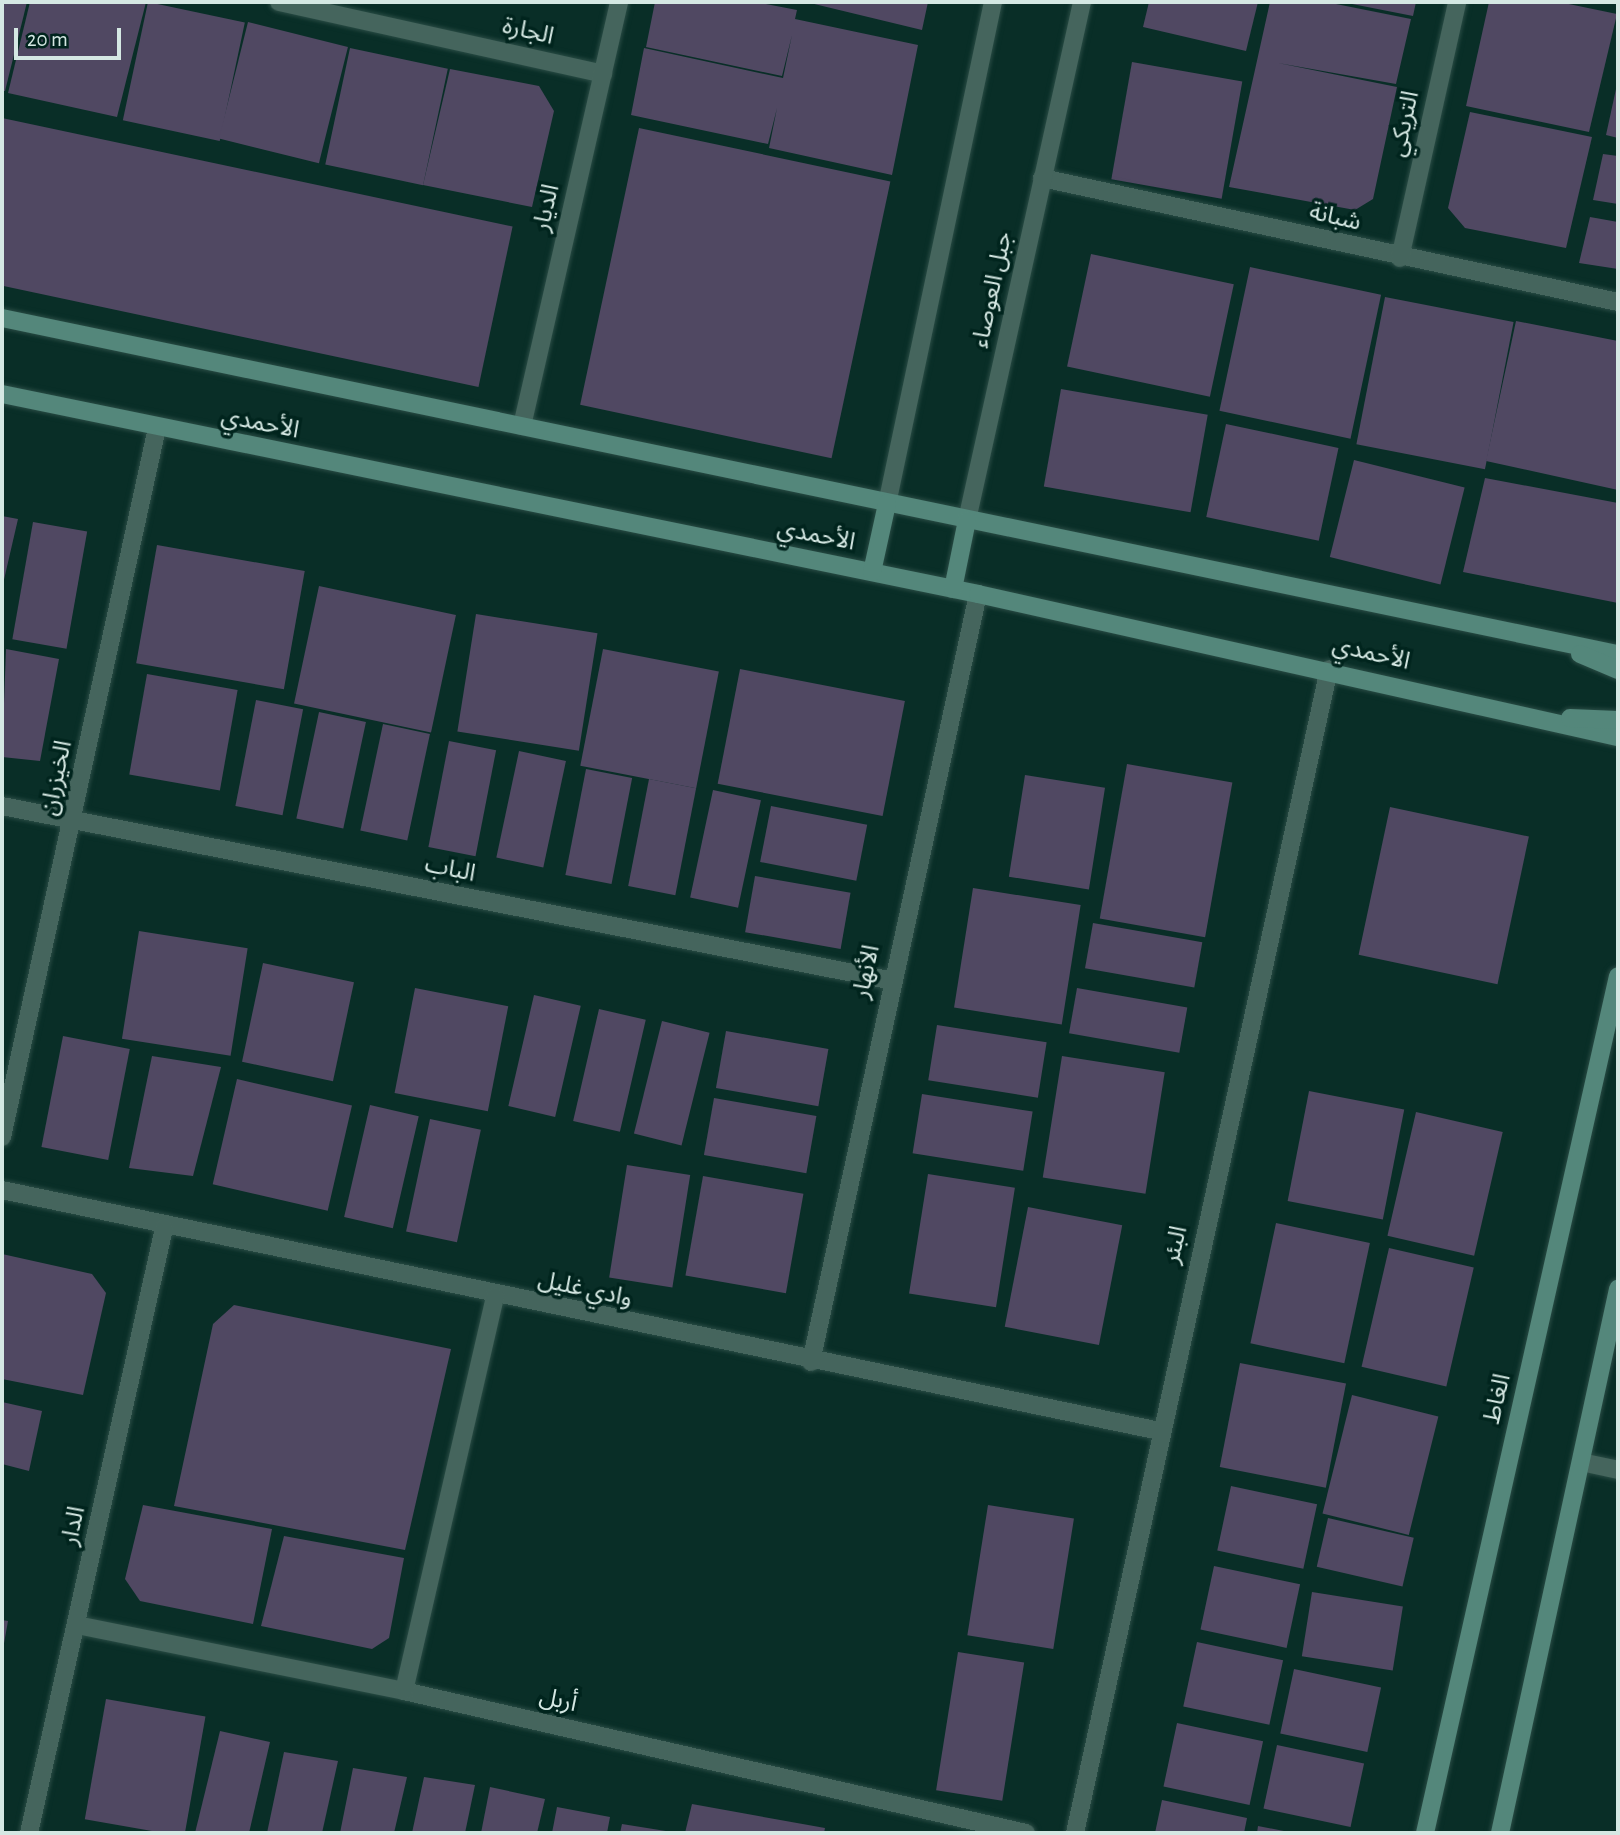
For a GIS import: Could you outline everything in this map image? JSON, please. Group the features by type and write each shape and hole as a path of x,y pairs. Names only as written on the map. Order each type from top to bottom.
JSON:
{"street":[{"name":"الجارة","path":"279,2 603,74"},
{"name":"الديار","path":"522,426 620,2"},
{"path":"872,572 993,2"},
{"name":"جبل العوصاء","path":"953,589 1082,2"},
{"name":"التريكي","path":"1400,258 1457,2"},
{"name":"شبانة","path":"1042,178 1400,258 1618,302"},
{"name":"الأحمدي","path":"2,318 1618,654"},
{"name":"الأحمدي","path":"2,394 157,428 978,594 1329,669 1618,737"},
{"name":"الخيزران","path":"2,1137 157,428"},
{"name":"الأنهار","path":"811,1362 889,980 978,594"},
{"path":"1545,638 1618,670"},
{"name":"البئر","path":"1075,1833 1160,1431 1329,669"},
{"path":"1528,716 1618,720"},
{"name":"الباب","path":"2,806 72,823 889,980"},
{"name":"الغاط","path":"1425,1833 1618,976"},
{"name":"وادي غليل","path":"2,1190 164,1228 1160,1431"},
{"name":"الدار","path":"29,1833 164,1228"},
{"path":"1500,1833 1618,1289"},
{"path":"404,1691 495,1296"},
{"path":"1581,1462 1618,1470"},
{"name":"أربل","path":"77,1625 404,1691 1026,1833"}],"building":[{"path":"2,2 27,2 5,91 2,91"},
{"path":"30,2 146,2 117,117 8,93"},
{"path":"148,2 245,23 220,141 123,120"},
{"path":"655,2 756,2 797,10 795,19 918,45 892,175 769,148 777,108 768,144 631,115 644,48 783,78 792,35 782,76 646,47"},
{"path":"806,2 928,2 922,30"},
{"path":"1149,2 1258,2 1246,51 1143,27"},
{"path":"1270,2 1326,2 1411,19 1396,84 1278,63 1397,87 1373,199 1355,210 1229,187"},
{"path":"1342,2 1416,2 1413,16"},
{"path":"1489,2 1559,2 1617,14 1589,132 1466,106"},
{"path":"248,22 348,47 319,163 219,138"},
{"path":"350,48 448,69 423,185 325,164"},
{"path":"1132,62 1242,81 1222,199 1111,179"},
{"path":"450,69 539,86 554,111 532,207 423,185"},
{"path":"1616,89 1618,90 1618,138 1606,135"},
{"path":"1470,112 1592,137 1566,248 1465,228 1448,208"},
{"path":"2,118 513,227 478,387 2,286"},
{"path":"639,128 890,181 832,458 580,405"},
{"path":"1603,154 1618,156 1618,204 1593,200"},
{"path":"1590,217 1618,222 1618,269 1579,263"},
{"path":"1091,254 1234,284 1210,397 1067,366"},
{"path":"1250,267 1381,295 1351,439 1219,411"},
{"path":"1385,297 1514,322 1485,469 1356,444"},
{"path":"1516,321 1618,341 1618,490 1486,461"},
{"path":"1061,389 1208,415 1191,512 1044,486"},
{"path":"1226,424 1338,448 1319,541 1206,517"},
{"path":"1354,460 1465,488 1440,585 1330,557"},
{"path":"1485,478 1618,503 1618,603 1463,572"},
{"path":"2,516 18,519 3,584 2,584"},
{"path":"33,522 87,532 67,649 12,639"},
{"path":"157,545 305,571 284,689 136,663"},
{"path":"319,586 456,615 431,732 294,703"},
{"path":"476,614 597,633 579,751 457,732"},
{"path":"6,649 59,659 40,761 2,757"},
{"path":"603,649 719,672 696,788 580,766"},
{"path":"740,669 905,701 883,816 718,784"},
{"path":"147,674 238,690 220,790 129,774"},
{"path":"256,700 303,709 283,815 235,806"},
{"path":"319,712 366,722 343,829 296,819"},
{"path":"383,724 430,734 407,841 360,831"},
{"path":"449,741 496,750 476,856 428,847"},
{"path":"519,751 566,761 543,868 496,858"},
{"path":"1127,764 1232,783 1205,937 1100,919"},
{"path":"586,769 632,778 612,884 565,875"},
{"path":"1025,775 1105,788 1089,889 1009,877"},
{"path":"649,779 696,788 675,895 628,886"},
{"path":"713,790 761,800 738,908 690,898"},
{"path":"771,806 867,825 856,881 760,862"},
{"path":"1390,807 1529,837 1498,984 1359,955"},
{"path":"755,876 851,893 841,949 745,932"},
{"path":"973,888 1081,905 1062,1025 954,1008"},
{"path":"1093,923 1202,942 1194,988 1085,968"},
{"path":"139,931 248,948 231,1056 122,1039"},
{"path":"263,963 354,982 333,1081 242,1062"},
{"path":"415,988 508,1006 488,1111 395,1093"},
{"path":"1077,988 1187,1007 1179,1053 1069,1033"},
{"path":"534,995 581,1006 555,1117 508,1106"},
{"path":"599,1009 646,1020 620,1132 573,1121"},
{"path":"662,1021 710,1033 681,1145 634,1134"},
{"path":"937,1025 1047,1042 1038,1098 928,1080"},
{"path":"726,1031 828,1049 818,1106 716,1088"},
{"path":"63,1036 130,1049 108,1160 41,1147"},
{"path":"152,1056 221,1067 193,1176 129,1168"},
{"path":"1062,1056 1165,1072 1145,1194 1043,1177"},
{"path":"237,1079 352,1106 328,1211 213,1184"},
{"path":"1309,1091 1404,1110 1383,1219 1288,1201"},
{"path":"922,1094 1033,1112 1023,1171 913,1153"},
{"path":"714,1098 816,1116 806,1173 704,1155"},
{"path":"370,1105 419,1116 393,1228 344,1217"},
{"path":"1416,1112 1503,1132 1474,1256 1387,1236"},
{"path":"430,1119 481,1130 457,1242 406,1231"},
{"path":"627,1165 690,1175 672,1288 609,1278"},
{"path":"928,1174 1015,1188 996,1307 909,1294"},
{"path":"703,1176 803,1194 786,1293 685,1275"},
{"path":"1028,1207 1122,1225 1099,1345 1005,1327"},
{"path":"1276,1223 1370,1243 1344,1363 1250,1343"},
{"path":"1389,1248 1474,1268 1446,1386 1362,1367"},
{"path":"2,1254 92,1274 106,1293 83,1395 2,1379"},
{"path":"234,1305 451,1349 405,1550 174,1506 213,1324"},
{"path":"1240,1363 1346,1384 1326,1488 1220,1467"},
{"path":"1352,1395 1438,1417 1409,1535 1322,1513"},
{"path":"2,1402 42,1411 29,1471 2,1464"},
{"path":"1231,1486 1317,1504 1303,1569 1217,1551"},
{"path":"143,1505 272,1529 253,1624 140,1601 125,1579"},
{"path":"988,1505 1074,1519 1053,1649 967,1635"},
{"path":"1328,1518 1414,1538 1402,1587 1317,1567"},
{"path":"284,1536 404,1558 389,1638 372,1649 261,1626"},
{"path":"1214,1566 1300,1584 1287,1648 1200,1630"},
{"path":"1312,1592 1403,1606 1393,1671 1302,1656"},
{"path":"2,1620 8,1621 3,1649 2,1648"},
{"path":"1197,1642 1283,1660 1269,1725 1183,1707"},
{"path":"958,1652 1024,1662 1002,1801 936,1790"},
{"path":"1294,1669 1381,1688 1367,1752 1280,1734"},
{"path":"106,1699 205,1717 185,1833 163,1833 85,1819"},
{"path":"1177,1723 1263,1741 1250,1805 1163,1787"},
{"path":"220,1731 270,1742 249,1833 195,1833"},
{"path":"1277,1745 1364,1764 1351,1827 1263,1809"},
{"path":"284,1752 338,1761 322,1833 267,1833"},
{"path":"353,1768 407,1777 394,1833 340,1833"},
{"path":"424,1777 475,1785 465,1833 412,1833"},
{"path":"490,1787 545,1799 537,1833 481,1833"},
{"path":"1162,1800 1247,1818 1244,1833 1155,1833"},
{"path":"692,1804 825,1828 824,1833 685,1833"},
{"path":"557,1807 610,1817 607,1833 552,1833"},
{"path":"622,1824 672,1832 672,1833 620,1833"},
{"path":"1258,1826 1289,1832 1289,1833 1257,1833"}]}
